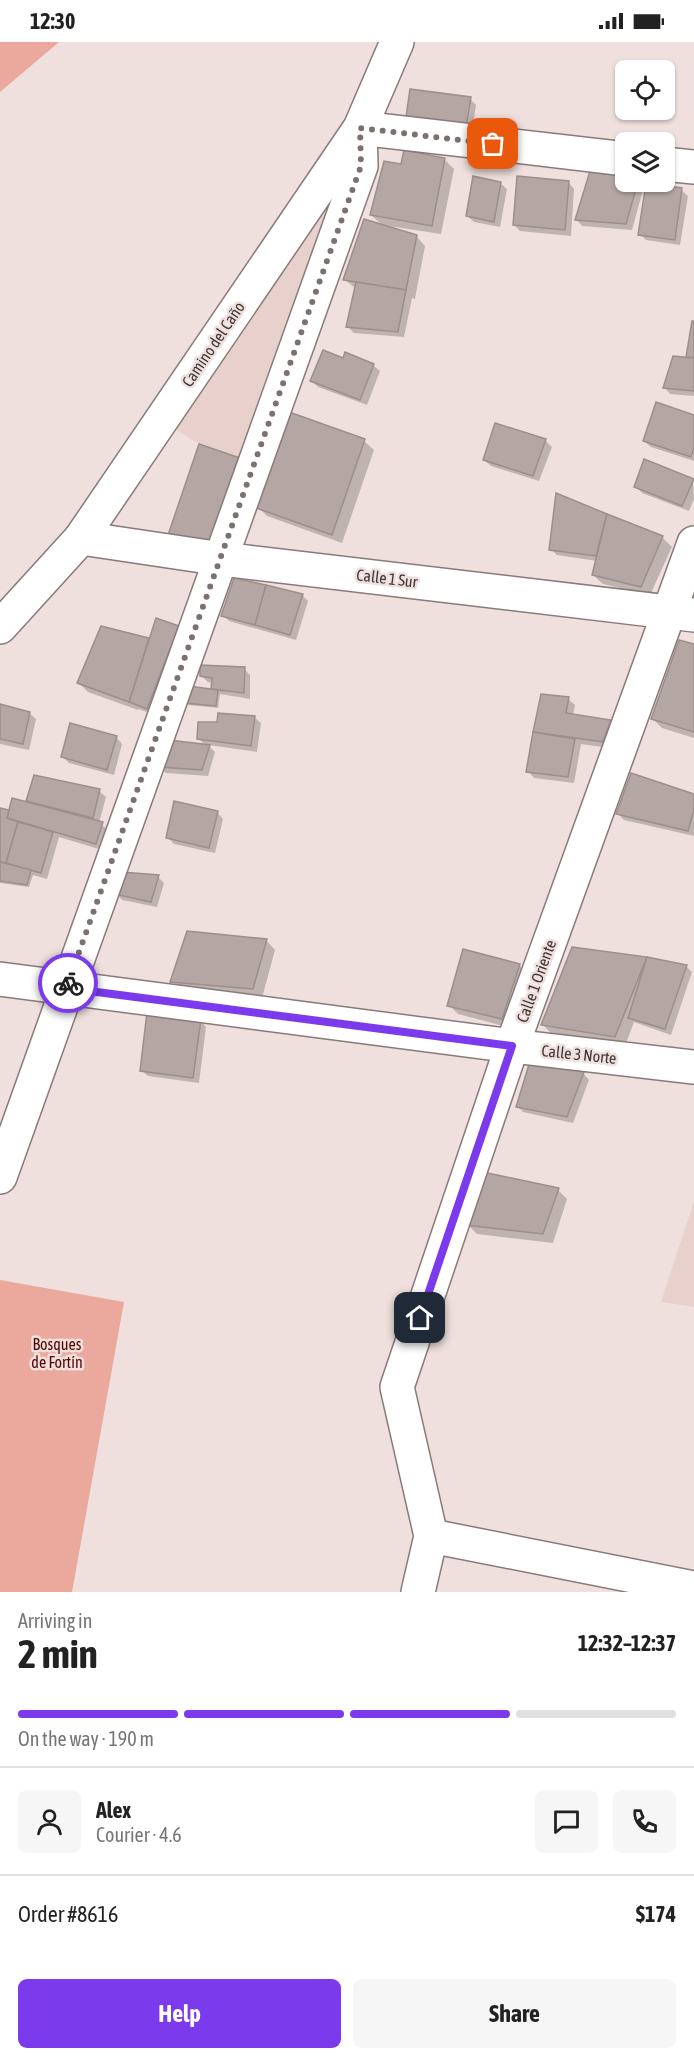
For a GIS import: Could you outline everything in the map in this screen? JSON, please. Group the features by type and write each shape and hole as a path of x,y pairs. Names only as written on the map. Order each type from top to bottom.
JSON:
{"street":[{"name":"Camino del Caño","path":"0,627 81,538 360,128 397,42"},
{"path":"0,1177 361,166 360,128 615,158"},
{"path":"675,165 694,167"},
{"name":"Calle 1 Sur","path":"81,538 222,559 682,613"},
{"name":"Calle 1 Oriente","path":"431,1536 397,1387 512,1046 682,613 694,543"},
{"name":"Calle 3 Norte","path":"0,979 512,1046 694,1067"},
{"path":"418,1592 431,1536 694,1588"}],"shaded area":[{"path":"333,197 249,461 199,444 169,425"},
{"path":"694,1201 694,1307 661,1302"}],"green space":[{"path":"0,42 59,42 0,92"},
{"name":"Bosques de Fortín","path":"0,1280 124,1302 72,1592 0,1592"}],"building":[{"path":"410,89 471,97 465,133 405,124"},
{"path":"404,150 445,158 432,226 370,215 384,161 401,164"},
{"path":"590,171 615,174 615,192 635,192 626,224 575,220"},
{"path":"473,176 501,182 494,222 466,216"},
{"path":"517,176 569,181 565,230 513,225"},
{"path":"675,187 682,188 675,240 638,235 645,192 675,192"},
{"path":"364,219 417,235 406,290 343,280"},
{"path":"356,282 406,290 398,332 346,327"},
{"path":"692,321 694,321 694,358 686,357"},
{"path":"323,350 343,358 345,352 374,364 360,400 310,381"},
{"path":"673,356 694,358 694,391 663,388"},
{"path":"656,402 694,415 694,447 691,457 643,441"},
{"path":"289,412 365,439 332,535 256,508"},
{"path":"495,423 546,439 533,476 483,460"},
{"path":"199,444 249,461 217,556 167,538"},
{"path":"644,459 694,479 682,506 634,487"},
{"path":"556,493 607,514 596,556 549,550"},
{"path":"607,514 663,536 641,587 592,575"},
{"path":"234,578 266,585 255,625 221,616"},
{"path":"266,585 303,594 290,635 255,625"},
{"path":"156,618 179,626 147,709 129,702"},
{"path":"101,626 149,638 129,702 77,683"},
{"path":"679,640 694,644 694,732 651,719"},
{"path":"200,665 245,667 244,693 211,689 212,678 200,676"},
{"path":"188,686 218,690 216,706 184,703"},
{"path":"541,694 569,697 566,713 611,720 603,742 533,732"},
{"path":"0,704 30,712 23,744 0,739"},
{"path":"218,713 255,716 251,746 197,739 198,722 217,722"},
{"path":"70,723 117,736 107,770 61,757"},
{"path":"533,732 575,739 568,777 526,772"},
{"path":"169,740 210,745 202,770 159,767"},
{"path":"631,773 694,794 694,810 688,831 616,814"},
{"path":"34,775 100,789 93,818 26,801"},
{"path":"12,798 103,822 96,844 7,818"},
{"path":"174,801 218,811 209,848 166,838"},
{"path":"0,808 9,810 7,818 18,822 6,863 0,862"},
{"path":"18,822 53,832 41,873 6,863"},
{"path":"0,862 31,870 27,885 0,881"},
{"path":"121,872 159,875 151,902 114,894"},
{"path":"187,931 267,939 253,989 170,982"},
{"path":"572,947 647,957 615,1037 541,1025"},
{"path":"463,949 520,964 502,1019 447,1006"},
{"path":"647,957 687,965 665,1029 628,1018"},
{"path":"147,1012 201,1019 193,1078 140,1071"},
{"path":"530,1061 584,1072 567,1117 516,1107"},
{"path":"483,1172 559,1188 543,1234 466,1225"}],"way so far":[{"path":"68,983 361,166 360,128 493,144"}],"route":[{"path":"68,983 66,988 512,1046 420,1318"}]}
